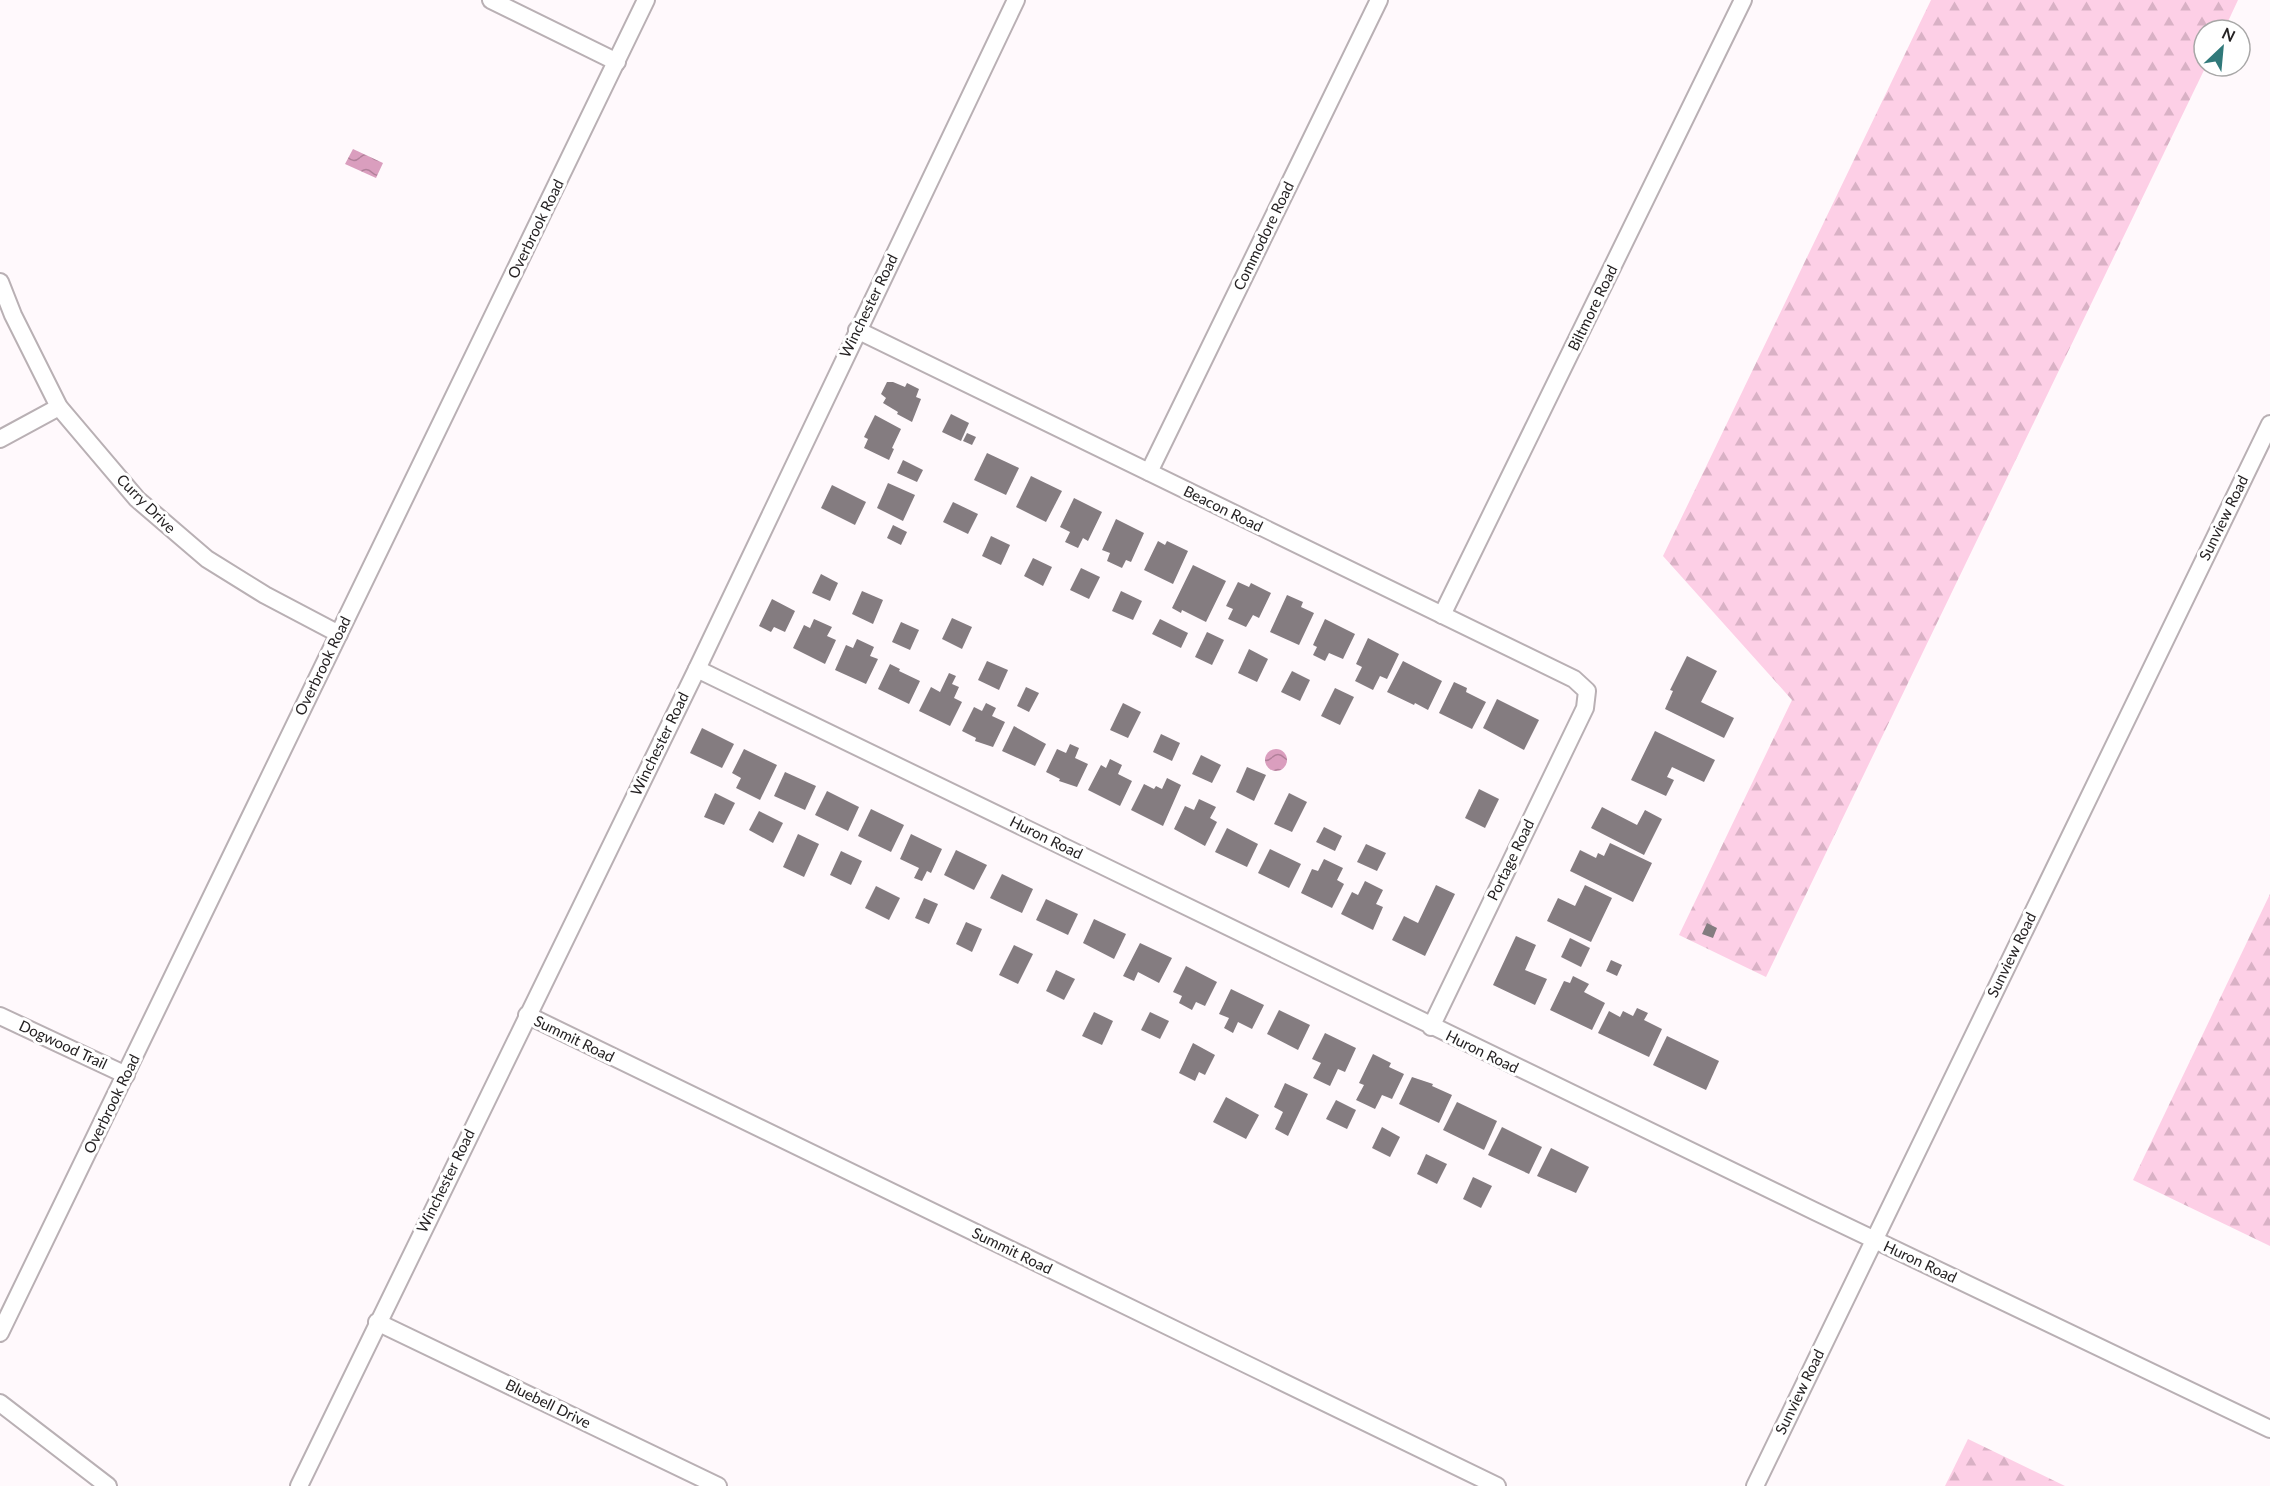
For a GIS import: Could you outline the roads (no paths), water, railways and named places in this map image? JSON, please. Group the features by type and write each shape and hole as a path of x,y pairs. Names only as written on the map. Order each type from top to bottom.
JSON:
{"street":[{"path":"491,0 617,62"},
{"name":"Overbrook Road","path":"0,1333 646,0"},
{"name":"Winchester Road","path":"299,1486 697,669 1016,0"},
{"name":"Commodore Road","path":"1149,472 1379,0"},
{"name":"Biltmore Road","path":"1442,615 1743,0"},
{"name":"Curry Drive","path":"0,282 13,315 59,407 137,500 207,559 265,595 339,634"},
{"name":"Beacon Road","path":"857,330 1575,679 1587,691"},
{"path":"0,440 59,407"},
{"name":"Sunview Road","path":"1755,1486 2270,424"},
{"name":"Huron Road","path":"697,669 1431,1027 2270,1429"},
{"name":"Portage Road","path":"1431,1027 1584,708 1587,691"},
{"name":"Dogwood Trail","path":"0,1016 126,1075"},
{"name":"Summit Road","path":"527,1016 1497,1486"},
{"name":"Bluebell Drive","path":"377,1322 718,1486"},
{"path":"0,1404 108,1486"}],"water":[{"path":"353,149 383,163 376,178 345,164"},
{"path":"1276,749 1284,752 1287,760 1284,768 1276,771 1268,768 1265,760 1268,752"}]}
